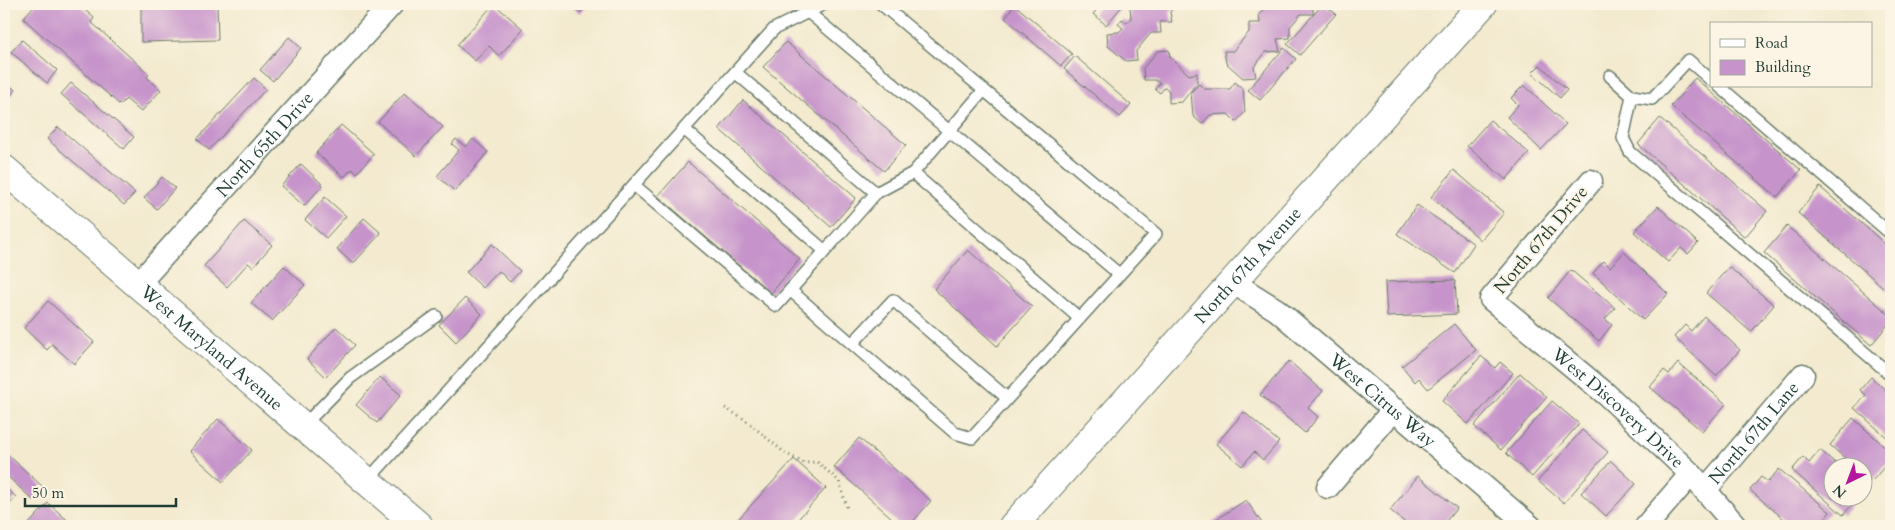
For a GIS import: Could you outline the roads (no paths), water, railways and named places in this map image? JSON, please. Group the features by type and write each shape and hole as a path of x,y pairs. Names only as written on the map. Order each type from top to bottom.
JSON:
{"main road":[{"name":"North 67th Avenue","path":"1012,526 1482,4"},
{"name":"West Maryland Avenue","path":"4,169 419,526"}],"street":[{"name":"North 65th Drive","path":"137,285 392,4"},
{"name":"North 67th Drive","path":"1491,299 1591,181"},
{"name":"West Citrus Way","path":"1232,282 1277,310 1530,526"},
{"name":"West Discovery Drive","path":"1491,299 1606,394 1698,482 1736,526"},
{"name":"North 67th Lane","path":"1698,482 1803,375"},
{"path":"1328,487 1394,409"},
{"path":"1646,526 1698,482"}],"lane":[{"path":"367,481 774,29 824,4"},
{"path":"790,290 955,433 972,438 1156,234 882,4"},
{"path":"808,12 1119,274"},
{"path":"1610,76 1632,96 1652,99 1688,60 1710,79"},
{"path":"735,72 876,193"},
{"path":"1720,88 1891,234"},
{"path":"634,185 776,306 876,193 913,173 984,90"},
{"path":"1632,96 1623,138 1630,152 1891,375"},
{"path":"684,129 824,251"},
{"path":"913,173 1079,318"},
{"path":"852,344 893,300 1007,398"},
{"path":"303,427 350,378 436,316"}]}
